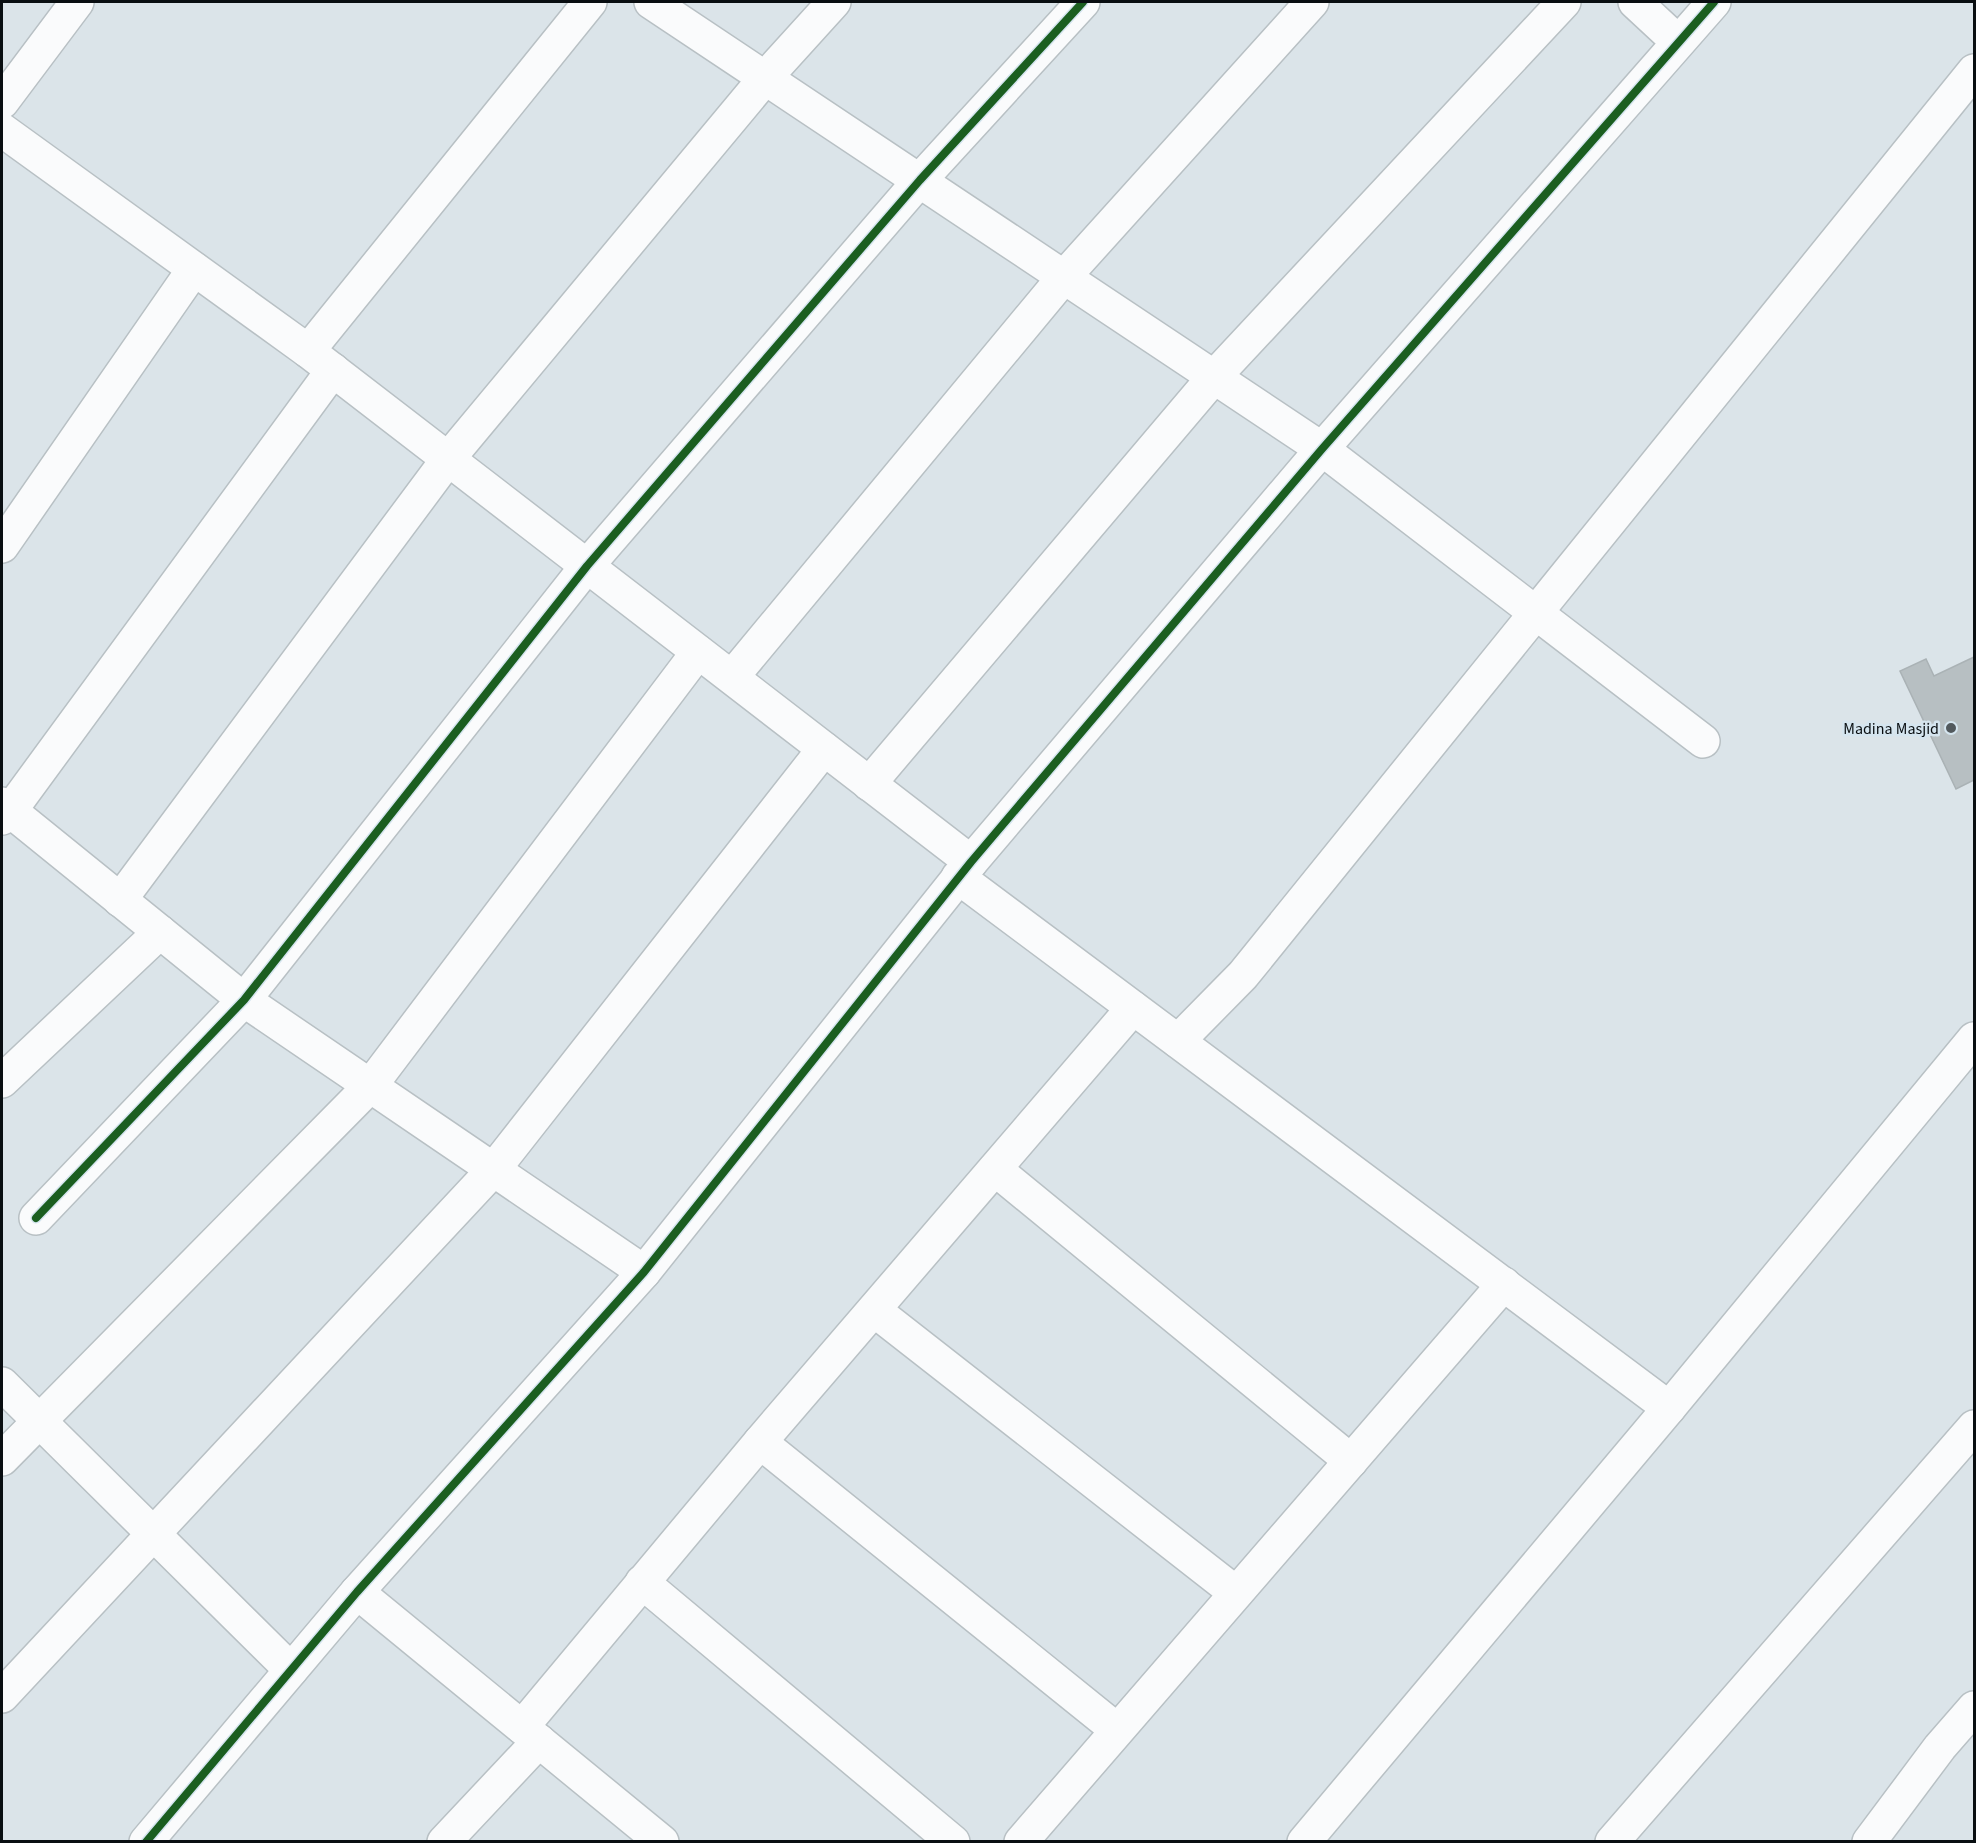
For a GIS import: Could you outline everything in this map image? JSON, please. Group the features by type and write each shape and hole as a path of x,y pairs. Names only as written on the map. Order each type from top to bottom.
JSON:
{"street":[{"path":"2,102 76,2"},
{"path":"308,351 590,2"},
{"path":"651,2 1322,448 1703,741"},
{"path":"120,900 448,459 766,77 834,2"},
{"path":"36,1218 244,1000 587,566 920,180 1083,2"},
{"path":"732,677 1064,277 1312,2"},
{"path":"869,784 1214,377 1564,2"},
{"path":"1635,2 1677,41"},
{"path":"146,1842 357,1592 644,1272 964,870 1322,448 1677,41 1714,2"},
{"path":"1178,1041 1243,975 1974,71"},
{"path":"2,130 333,370 869,784 964,870 1133,1008 1669,1408"},
{"path":"2,546 194,269"},
{"path":"333,370 4,811 120,900 244,1000 371,1084 644,1272"},
{"path":"2,1459 371,1084 698,652"},
{"path":"2,1696 494,1169 824,749"},
{"path":"2,1081 160,932"},
{"path":"444,1842 530,1734 642,1582 1133,1008"},
{"path":"1304,1842 1669,1408 1964,1050"},
{"path":"995,1169 1351,1461"},
{"path":"1021,1842 1504,1284"},
{"path":"874,1310 1236,1593"},
{"path":"2,1384 291,1670"},
{"path":"1612,1842 1974,1427"},
{"path":"760,1442 1117,1730"},
{"path":"642,1582 953,1842"},
{"path":"357,1592 662,1842"},
{"path":"1869,1842 1940,1747 1974,1708"}],"building":[{"name":"Madina Masjid","path":"1974,657 1974,780 1956,789 1900,671 1926,659 1934,676"}],"cycle path":[{"path":"36,1218 244,1000 587,566 920,180 1083,2"},
{"path":"146,1842 357,1592 644,1272 971,862 1322,449 1714,2"}],"place":[{"name":"Madina Masjid","path":"1951,728"}]}
